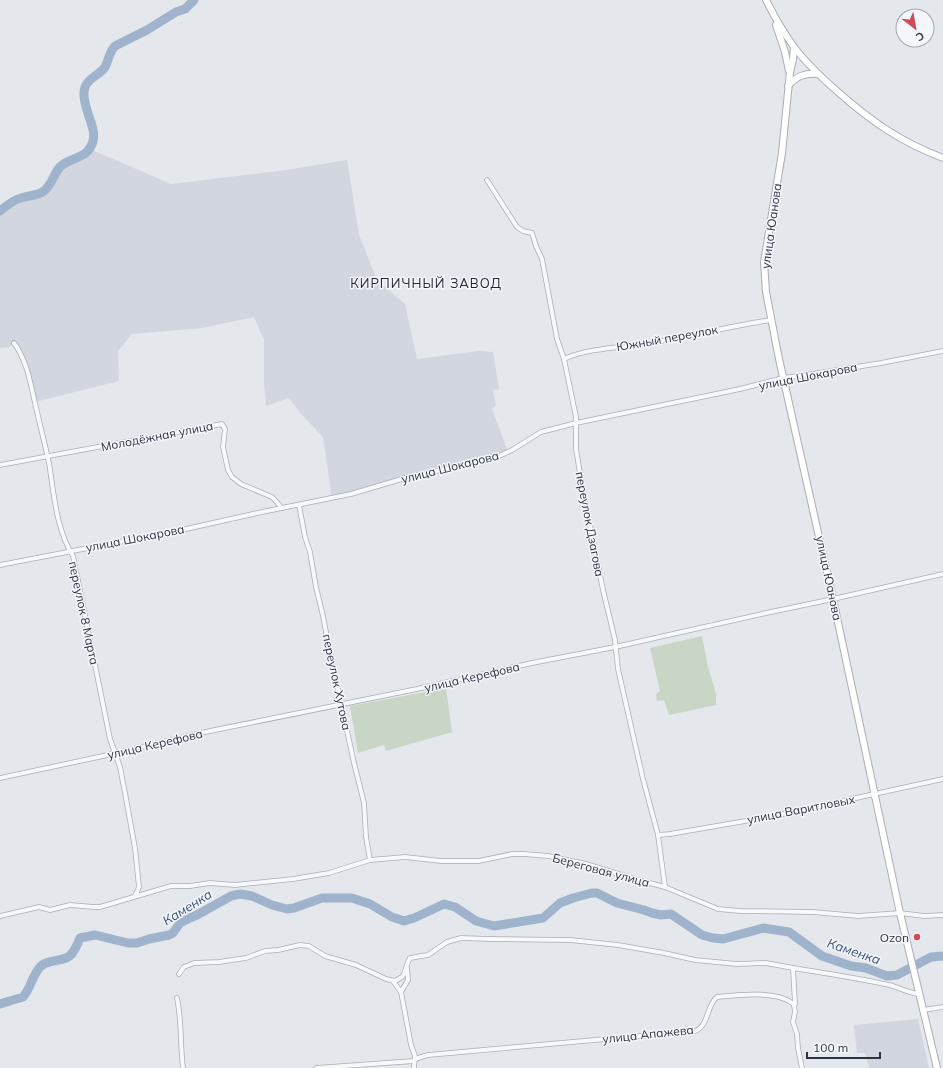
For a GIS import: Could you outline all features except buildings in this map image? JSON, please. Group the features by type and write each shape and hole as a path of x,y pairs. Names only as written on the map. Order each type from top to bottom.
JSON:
{"street":[{"path":"766,0 794,47 818,74 854,107 902,141 943,158"},
{"path":"771,10 790,72"},
{"name":"улица Юанова","path":"794,47 788,86 782,153 764,262 765,280 771,320 783,378 833,599 900,913 937,1068"},
{"path":"788,86 793,80 802,75 818,74"},
{"name":"переулок Дзагова","path":"487,180 517,227 532,233 542,259 557,339 564,359 576,423 576,444 579,472 615,647 618,669 632,733 658,835 665,887"},
{"name":"Южный переулок","path":"564,359 577,354 651,343 736,325 771,320"},
{"name":"переулок 8 Марта","path":"14,343 24,362 47,457 55,503 65,542 73,556 110,739 120,767 133,836 139,887"},
{"name":"улица Шокарова","path":"0,565 350,494 405,478 498,457 541,432 576,423 740,389 783,378 881,363 943,351"},
{"name":"Молодёжная улица","path":"0,465 222,424 225,428 223,440 225,455 228,470 232,478 241,484 272,497 282,508"},
{"name":"переулок Хутова","path":"299,505 354,763 364,803 366,837 370,860"},
{"name":"улица Керефова","path":"0,778 210,731 615,647 943,574"},
{"name":"улица Варитловых","path":"658,835 774,816 943,779"},
{"name":"Береговая улица","path":"0,916 39,907 50,910 67,905 97,907 171,886 190,886 210,883 235,885 293,879 329,873 370,860 405,857 467,862 512,854 538,854 586,864 665,887 713,908 728,911 814,912 858,916 900,913 924,916 943,915"},
{"path":"135,896 139,887 148,893"},
{"path":"393,981 402,977 409,960 412,957 428,955 447,942 461,938 490,940 570,940 600,942 695,960 738,964 766,963 851,977 919,994"},
{"path":"179,974 184,967 194,962 219,962 246,958 265,951 300,945 311,946 325,956 356,965 393,981 401,992 414,1056 414,1068"},
{"path":"401,992 408,980 407,968"},
{"path":"793,968 795,1003 793,1022 797,1034 802,1068"},
{"name":"улица Апажева","path":"316,1068 414,1060 422,1056 441,1054 695,1031 703,1025 717,997 770,995 786,1000 794,1005"},
{"path":"177,998 181,1019 183,1068"},
{"path":"923,1010 943,1007"}],"shaded area":[{"path":"90,149 171,184 286,170 347,160 359,235 377,280 405,304 417,359 479,351 493,352 499,389 493,390 496,405 492,409 508,452 332,499 323,437 301,414 289,398 266,406 264,383 264,340 254,317 202,328 132,334 118,351 119,381 35,402 24,362 14,343 9,347 0,348 0,211 20,198 37,194 45,190 57,170 68,161 81,157"},
{"path":"918,1019 929,1068 869,1068 865,1053 857,1053 854,1025"}],"green space":[{"path":"702,636 708,667 716,693 716,705 669,715 664,700 657,701 656,694 660,691 650,648"},
{"path":"446,688 452,732 386,751 384,745 358,753 350,706"}],"waterway":[{"path":"0,211 15,200 39,194 44,191 61,166 82,156 91,146 93,133 85,102 85,87 89,81 105,67 111,51 115,46 147,30 176,12 185,9 194,0"},
{"name":"Каменка","path":"0,1004 23,997 40,967 48,962 66,958 75,949 80,938 95,935 128,943 137,943 169,935 173,933 180,923 231,896 240,894 252,896 272,905 287,909 322,898 352,898 370,904 392,917 404,921 444,904 455,907 476,921 494,926 543,918 560,903 573,898 597,893 617,903 652,913 661,915 671,914 702,935 713,938 723,939 763,928 789,932 822,956 851,966 866,968 887,976 897,975 931,957 943,956"}],"place":[{"name":"Ozon","path":"917,937"}],"district":[{"name":"КИРПИЧНЫЙ ЗАВОД","path":"426,283"}]}
